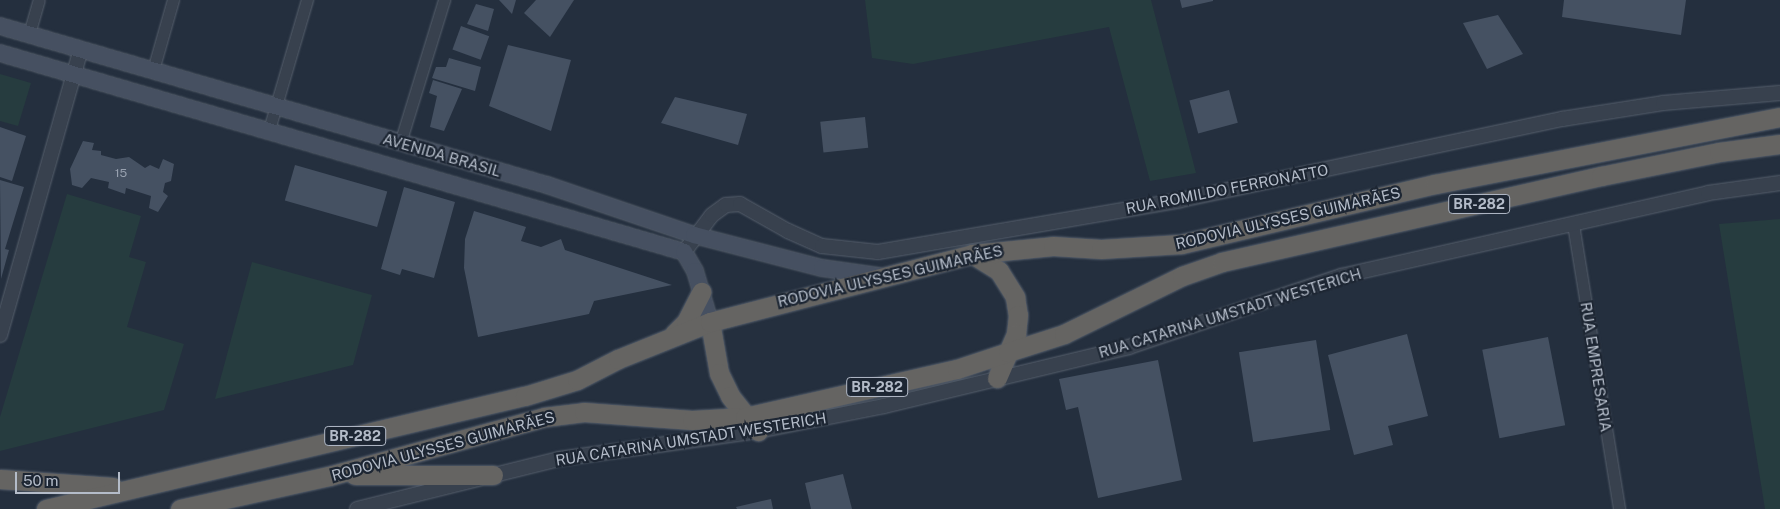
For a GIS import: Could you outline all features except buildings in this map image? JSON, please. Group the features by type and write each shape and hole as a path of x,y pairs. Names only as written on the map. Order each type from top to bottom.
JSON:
{"highway":[{"name":"RODOVIA ULYSSES GUIMARÃES","path":"46,509 525,396 576,380 671,337 710,322 972,254 1053,246 1101,249 1181,244 1444,182 1780,117"},
{"name":"RODOVIA ULYSSES GUIMARÃES","path":"180,509 328,476 544,417 584,412 692,420 746,417 957,369 1064,334 1182,276 1222,262 1601,176 1719,152 1780,144"},
{"path":"972,254 999,271 1015,297 1018,315 1016,334 997,378"},
{"path":"671,337 686,322 701,292"},
{"path":"710,322 719,373 746,417 758,431"},
{"path":"328,476 494,475"},
{"path":"0,479 132,489"}],"main road":[{"name":"AVENIDA BRASIL","path":"0,26 546,185 694,236 822,268 885,277"},
{"name":"AVENIDA BRASIL","path":"0,53 73,77 684,252"},
{"path":"684,252 701,292 710,322"}],"street":[{"path":"29,34 39,0"},
{"path":"153,70 173,0"},
{"path":"268,133 307,0"},
{"path":"400,143 444,0"},
{"path":"0,335 81,50"},
{"name":"RUA ROMILDO FERRONATTO","path":"684,252 694,236 719,208 740,204 788,232 822,246 878,252 1181,200 1562,119 1662,103 1780,93"},
{"name":"RUA CATARINA UMSTADT WESTERICH","path":"357,509 559,459 622,448 758,431 997,378 1128,347 1341,276 1708,193 1780,183"},
{"name":"RUA EMPRESARIA","path":"1572,224 1619,509"}],"green space":[{"path":"865,0 1151,0 1196,173 1150,181 1109,27 913,64 872,58"},
{"path":"0,74 31,83 18,126 0,121"},
{"path":"67,194 141,216 129,257 146,262 127,327 184,344 164,410 0,451 0,417"},
{"path":"1780,219 1780,509 1765,509 1719,224"},
{"path":"252,262 372,295 353,365 215,399"}]}
